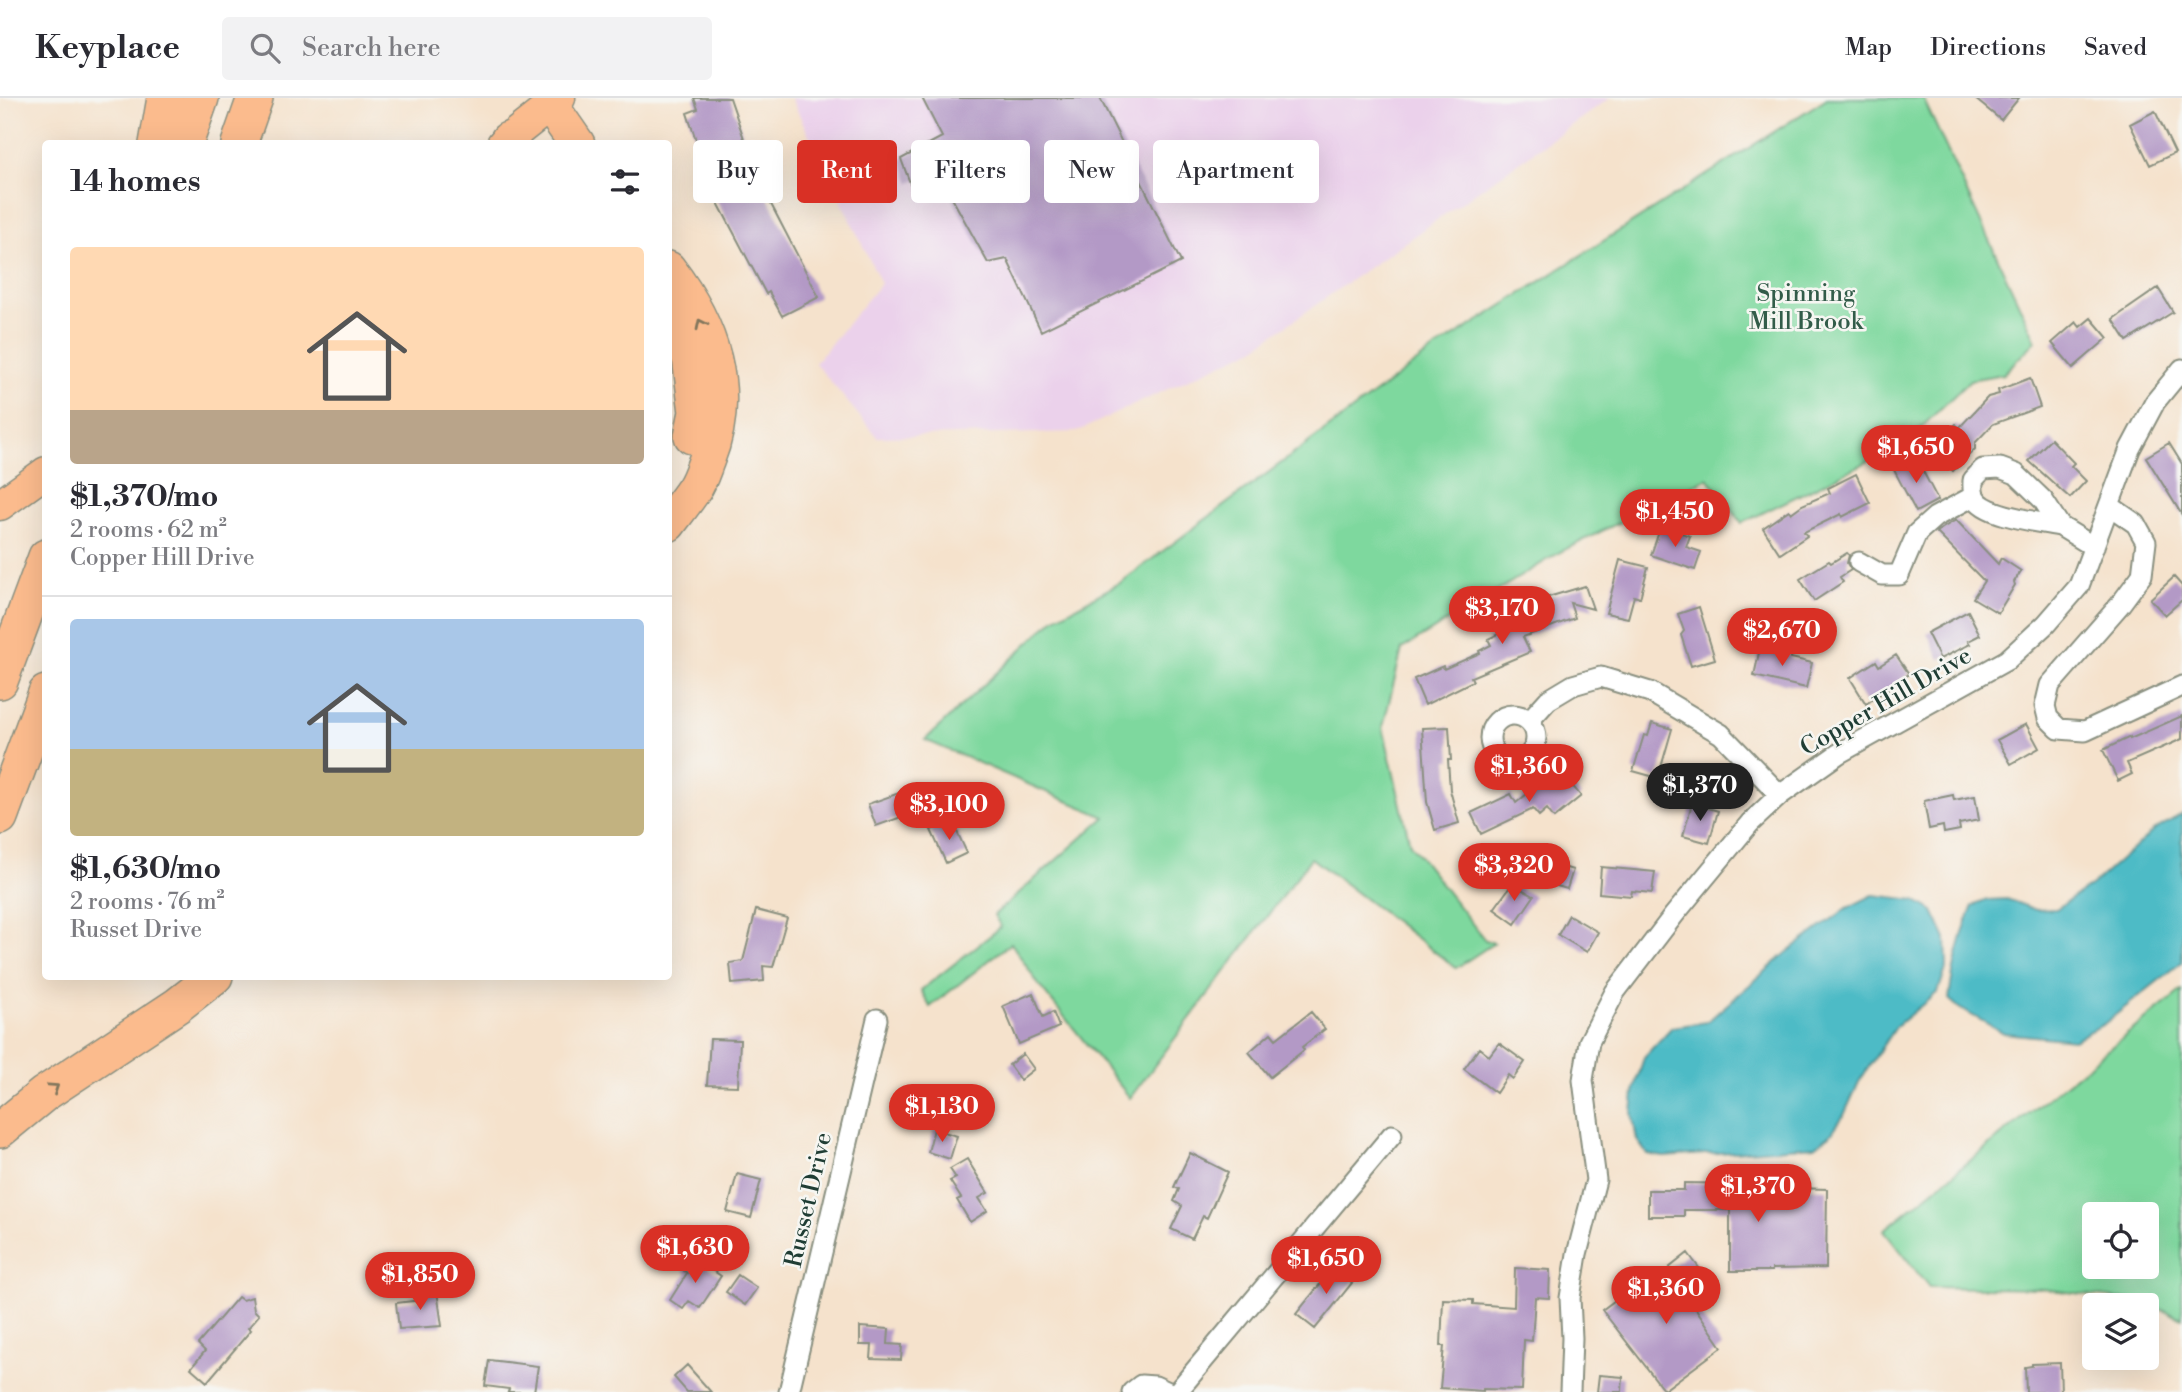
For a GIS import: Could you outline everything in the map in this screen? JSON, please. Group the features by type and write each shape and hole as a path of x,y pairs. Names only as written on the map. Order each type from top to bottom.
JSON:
{"highway":[{"path":"158,140 165,98"},
{"path":"187,140 201,98"},
{"path":"240,140 255,98"},
{"path":"555,102 575,140"},
{"path":"672,274 684,289 706,334 719,384 716,436 695,487 672,519"},
{"path":"672,327 690,357 697,412 684,469 672,486"},
{"path":"0,681 42,567"},
{"path":"0,817 42,704"},
{"path":"0,1130 44,1094 178,1005 210,980"}],"main road":[{"path":"509,140 555,102"},
{"path":"0,505 42,475"}],"street":[{"name":"Copper Hill Drive","path":"1570,1392 1570,1298 1577,1254 1596,1180 1583,1080 1589,1042 1615,992 1674,915 1751,823 1780,795 1838,754 2007,660 2046,624 2079,586 2130,449 2155,402 2182,369"},
{"path":"2060,526 2043,500 2016,474 2000,468 1983,469 1973,480 1974,496 1983,507 2060,526 2094,547"},
{"path":"1859,562 1882,575 1899,575 1917,533 1935,517 1974,496"},
{"path":"2110,506 2136,524 2146,542 2142,575 2119,606 2050,685 2045,706 2048,718 2059,729 2085,731 2182,686"},
{"path":"1529,721 1548,700 1573,685 1601,677 1650,692 1721,734 1780,795"},
{"name":"Russet Drive","path":"789,1392 877,1019"},
{"path":"1177,1392 1392,1135"},
{"path":"1132,1392 1141,1385 1155,1386 1168,1392"}],"shaded area":[{"path":"791,98 1610,98 1253,349 1076,432 877,437 815,363 881,283 842,203 897,203 897,140 811,140"}],"green space":[{"name":"Spinning Mill Brook","path":"1827,98 1923,98 2036,341 2003,374 1970,380 1887,461 1873,459 1742,523 1708,478 1562,551 1402,649 1383,727 1410,844 1485,940 1494,943 1456,968 1311,858 1130,1098 1041,988 1011,943 930,1007 921,990 1001,927 994,915 1105,817 925,740 1055,618 1120,583 1433,350"},
{"path":"2182,990 2182,1318 2159,1309 2159,1293 2082,1294 2042,1289 1929,1287 1884,1230"}],"water":[{"path":"2182,814 2182,962 2104,1024 2074,1040 2004,1033 1959,1008 1949,999 1958,952 1973,906 1987,900 2007,899 2036,910 2056,909 2092,885 2153,831"},
{"path":"1873,895 1915,900 1933,911 1946,939 1947,966 1938,992 1895,1027 1859,1082 1844,1115 1830,1135 1815,1146 1664,1157 1647,1154 1637,1140 1632,1113 1634,1092 1644,1057 1672,1027 1707,1022 1790,950 1847,908"}],"building":[{"path":"694,98 730,98 745,140 696,140 687,113 698,109"},
{"path":"922,98 1100,98 1121,140 1044,140 1044,203 1139,203 1139,177 1181,262 1041,331 1007,259 988,263 955,203 1030,203 1030,140 936,140 942,137"},
{"path":"1974,98 2019,98 2001,120"},
{"path":"2155,111 2175,153 2150,165 2130,124"},
{"path":"911,154 910,183 901,159"},
{"path":"718,203 770,203 819,297 782,316 769,292 766,294"},
{"path":"2158,288 2173,312 2127,341 2113,319"},
{"path":"2091,318 2108,338 2073,368 2052,343 2076,322 2080,327"},
{"path":"2030,378 2040,407 1993,424 1975,443 1975,449 1953,471 1931,449 1956,424 1959,428 1988,397 1999,394 1998,390"},
{"path":"2051,439 2074,463 2071,466 2086,481 2070,498 2029,461"},
{"path":"2169,443 2182,464 2182,515 2146,457"},
{"path":"1916,458 1938,500 1916,512 1894,470"},
{"path":"1856,474 1870,503 1804,532 1807,536 1780,554 1763,528 1789,510 1791,513 1830,493 1828,488"},
{"path":"1956,520 1998,564 2001,558 2021,571 1998,613 1973,598 1984,581 1936,532"},
{"path":"1661,526 1690,536 1686,547 1701,552 1695,570 1651,555"},
{"path":"1847,553 1847,563 1851,570 1840,577 1843,582 1814,601 1800,579"},
{"path":"1620,560 1648,567 1640,598 1634,596 1628,618 1606,613"},
{"path":"2174,577 2182,586 2182,600 2165,615 2150,599"},
{"path":"1585,586 1593,609 1570,603 1575,618 1523,637 1530,652 1471,677 1473,681 1425,705 1414,679 1480,653 1479,651 1491,645 1488,639 1539,615 1535,601"},
{"path":"1699,607 1715,659 1691,666 1681,635 1684,631 1678,614"},
{"path":"1968,611 1980,635 1968,641 1970,644 1940,659 1927,633"},
{"path":"1760,648 1812,663 1806,688 1754,676"},
{"path":"1896,655 1909,674 1866,704 1850,678 1876,661 1879,666"},
{"path":"2182,716 2182,739 2127,763 2132,774 2118,781 2103,750"},
{"path":"1652,723 1672,729 1658,778 1633,771 1644,735 1648,736"},
{"path":"2026,724 2039,748 2011,764 1997,740"},
{"path":"1449,727 1450,790 1459,823 1435,830 1427,802 1422,728"},
{"path":"1561,772 1581,796 1554,818 1547,809 1539,816 1533,809 1481,834 1471,813 1511,794 1516,803 1548,777 1551,780"},
{"path":"916,787 927,820 911,825 907,815 876,826 868,804"},
{"path":"1953,795 1954,800 1975,796 1979,820 1959,824 1960,830 1944,833 1943,826 1929,829 1924,801"},
{"path":"1692,803 1718,811 1709,843 1683,836"},
{"path":"952,821 967,853 946,863 931,830"},
{"path":"1539,860 1573,870 1567,889 1534,879"},
{"path":"1601,867 1655,872 1652,893 1632,891 1631,896 1599,893"},
{"path":"1512,884 1534,896 1515,924 1494,909"},
{"path":"756,910 787,918 773,967 763,966 764,981 732,984 730,963 743,961"},
{"path":"1569,915 1598,932 1587,952 1558,935"},
{"path":"1033,993 1043,1017 1053,1012 1059,1027 1019,1044 1003,1006"},
{"path":"1311,1012 1325,1029 1270,1077 1249,1052 1271,1033 1276,1039"},
{"path":"710,1039 740,1040 738,1086 707,1085"},
{"path":"1499,1043 1525,1062 1513,1079 1508,1075 1496,1093 1464,1069 1479,1048 1489,1056"},
{"path":"1023,1054 1034,1069 1020,1080 1009,1065"},
{"path":"934,1129 957,1136 950,1159 928,1152"},
{"path":"1190,1153 1228,1172 1207,1218 1203,1216 1192,1239 1171,1229 1182,1206 1174,1201 1179,1189 1174,1187"},
{"path":"967,1159 988,1193 979,1198 987,1211 970,1222 957,1200 961,1198 950,1181 956,1178 950,1169"},
{"path":"737,1174 761,1180 751,1218 727,1212"},
{"path":"1684,1183 1746,1184 1746,1193 1757,1193 1757,1198 1796,1198 1796,1188 1827,1189 1826,1268 1730,1271 1730,1210 1684,1210 1684,1216 1648,1216 1648,1190 1684,1190"},
{"path":"1688,1253 1702,1272 1683,1286 1722,1347 1664,1390 1602,1310 1626,1292 1634,1302 1673,1273 1669,1268"},
{"path":"693,1257 721,1276 700,1308 689,1301 683,1309 670,1300 687,1273 684,1271"},
{"path":"1337,1263 1356,1278 1315,1329 1296,1314"},
{"path":"1515,1268 1550,1270 1549,1298 1535,1297 1532,1341 1524,1340 1522,1390 1440,1388 1444,1346 1441,1346 1443,1299 1473,1300 1473,1304 1514,1307"},
{"path":"738,1275 757,1288 745,1305 726,1292"},
{"path":"437,1291 442,1326 399,1329 396,1303 421,1300 421,1293"},
{"path":"238,1297 242,1300 252,1297 254,1310 259,1315 248,1328 251,1330 207,1382 191,1368 205,1351 198,1344"},
{"path":"860,1327 889,1329 888,1344 902,1345 901,1360 871,1359 872,1345 860,1345"},
{"path":"489,1360 538,1366 534,1392 508,1392 509,1389 485,1386"},
{"path":"2060,1363 2061,1392 2026,1392 2025,1367 2032,1364"},
{"path":"687,1365 711,1392 687,1392 674,1377"},
{"path":"1599,1375 1623,1377 1622,1392 1597,1392"}]}
